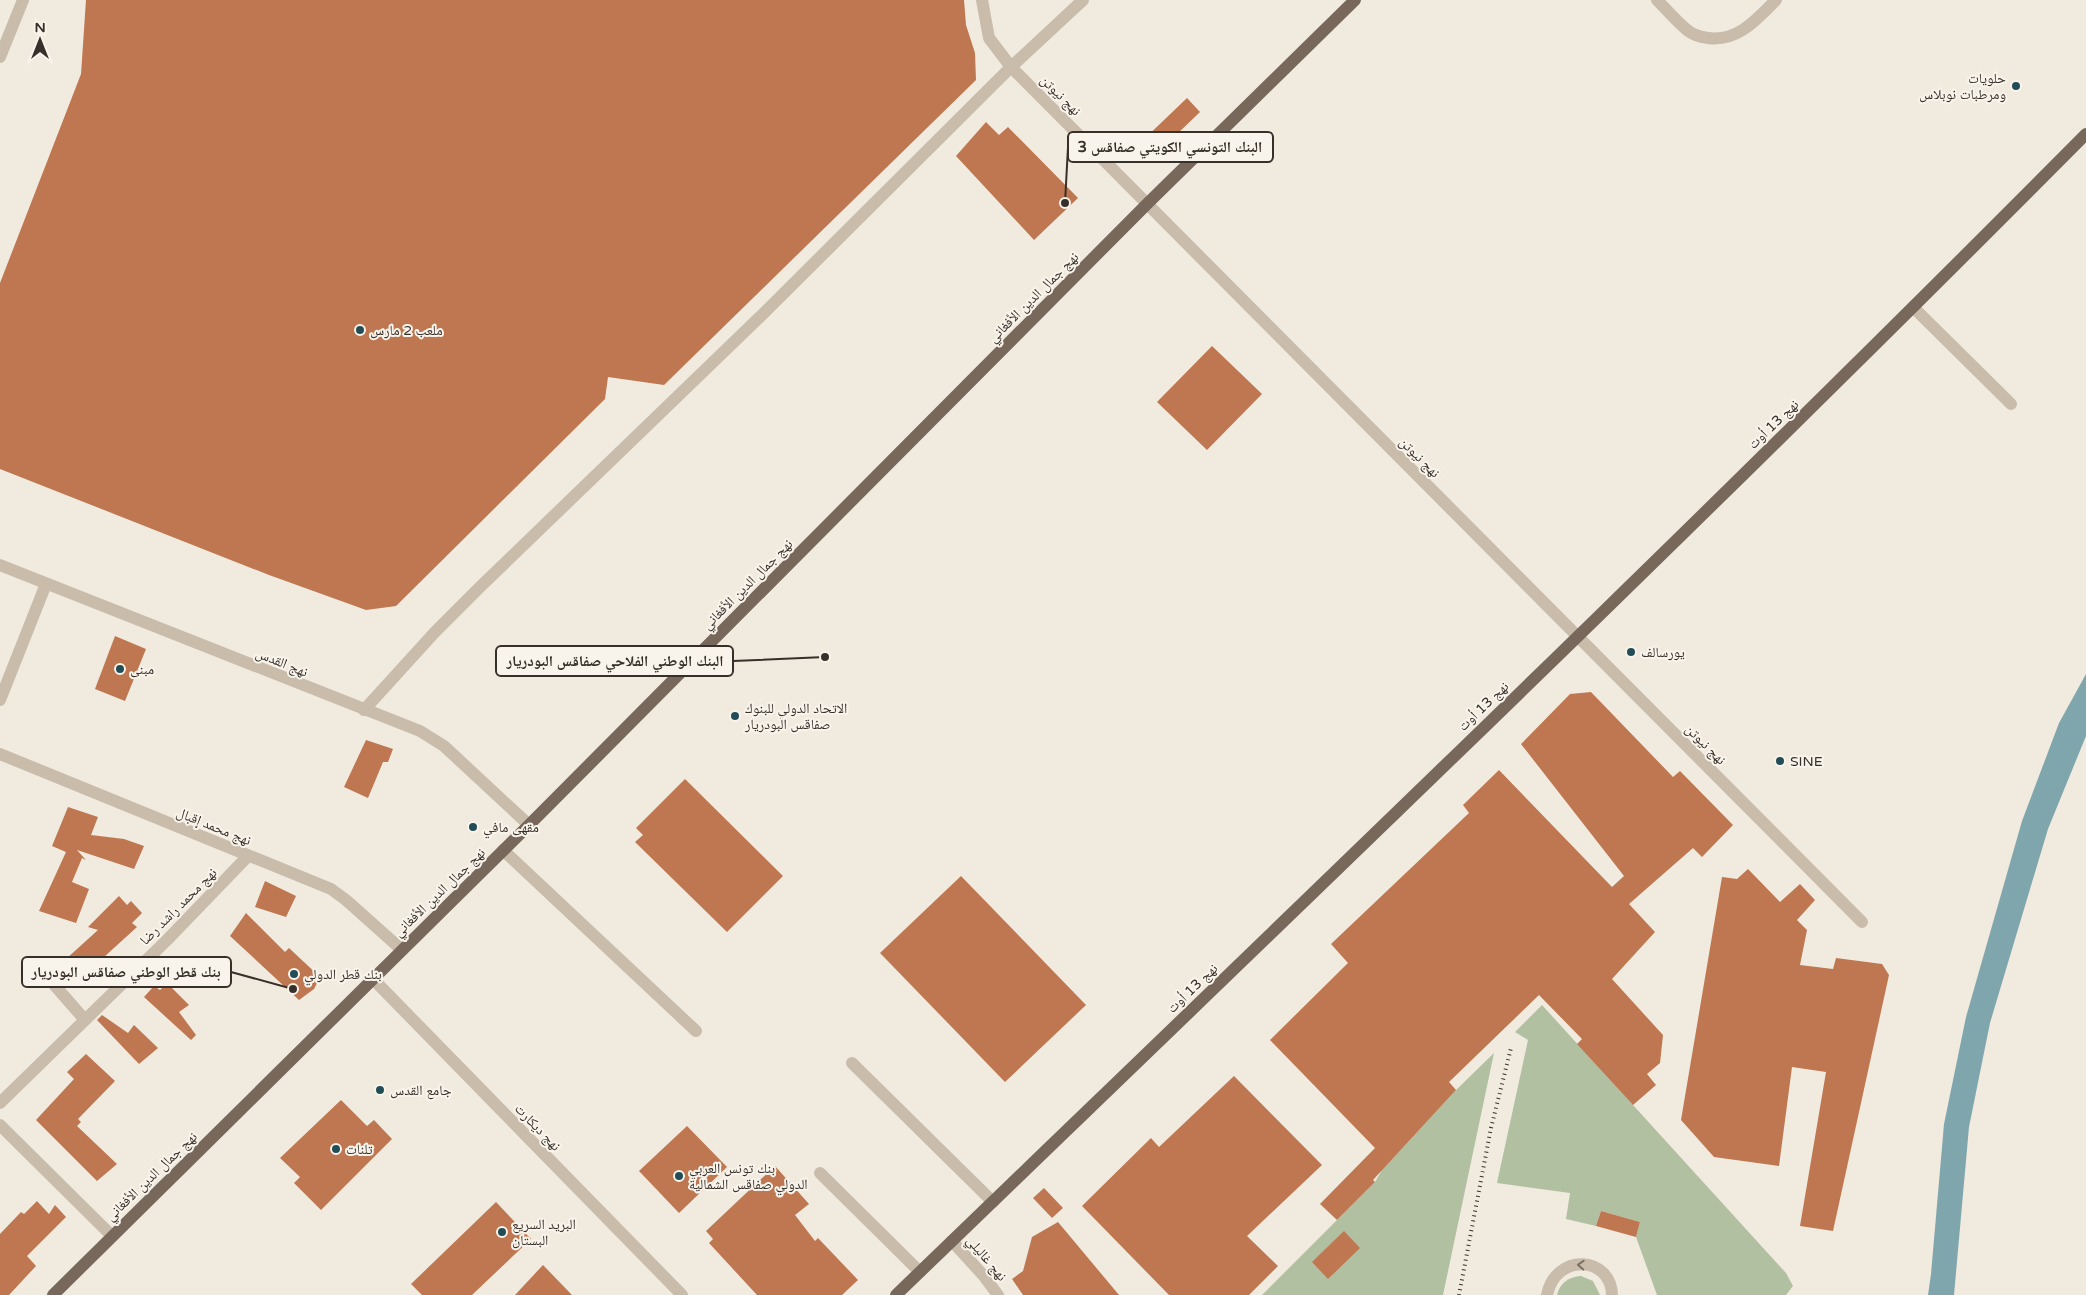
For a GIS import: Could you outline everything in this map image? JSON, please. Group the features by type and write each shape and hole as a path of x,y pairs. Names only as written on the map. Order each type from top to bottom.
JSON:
{"main road":[{"name":"نهج جمال الدين الأفغاني","path":"53,1295 529,825 1148,203 1355,0"},
{"name":"نهج 13 أوت","path":"896,1295 1577,637 1914,308 2086,134"}],"street":[{"path":"0,57 23,0"},
{"name":"نهج نيوتن","path":"982,0 988,38 1011,67 1862,922"},
{"path":"364,710 480,586 767,310 1011,67 1083,0"},
{"path":"1657,0 1688,31 1702,37 1717,39 1735,35 1748,27 1776,0"},
{"path":"1914,308 2011,404"},
{"name":"نهج القدس","path":"0,565 364,710 420,730 444,746 529,825"},
{"path":"0,700 46,584"},
{"name":"نهج محمد إقبال","path":"0,754 338,893 402,950"},
{"path":"503,850 696,1031"},
{"name":"نهج محمد راشد رضا","path":"0,1103 248,856"},
{"path":"36,964 85,1020"},
{"name":"نهج ديكارت","path":"373,979 682,1295"},
{"path":"852,1063 992,1202"},
{"path":"0,1125 112,1236"},
{"path":"820,1173 920,1272"},
{"name":"نهج غاليلي","path":"952,1241 983,1275 998,1295"},
{"path":"1547,1295 1550,1283 1555,1275 1572,1264 1582,1264 1592,1266 1601,1272 1608,1280 1612,1295"}],"green space":[{"path":"1542,1005 1786,1273 1793,1286 1786,1295 1657,1295 1636,1237 1640,1222 1601,1211 1596,1226 1566,1219 1570,1193 1497,1183 1528,1040 1515,1032"},
{"path":"1494,1053 1443,1295 1262,1295 1375,1182 1382,1170 1456,1090"},
{"path":"1581,1276 1593,1281 1600,1295 1557,1295 1565,1281"}],"water":[{"path":"2086,674 2086,736 2048,829 1990,1023 1969,1127 1954,1295 1928,1295 1944,1124 1966,1017 2022,821 2059,723"}],"building":[{"name":"ملعب 2 مارس","path":"86,0 964,0 966,25 975,53 976,80 664,385 608,377 605,399 396,606 366,610 269,575 0,469 0,283 81,74"},
{"path":"1187,98 1200,112 1152,158 1139,144"},
{"path":"986,122 999,135 1008,127 1078,198 1034,240 956,156"},
{"path":"1212,346 1262,394 1207,450 1157,402"},
{"name":"مبنى","path":"115,636 146,649 125,701 95,689"},
{"path":"1591,692 1673,777 1680,771 1733,825 1702,857 1693,848 1629,904 1655,932 1612,979 1663,1035 1660,1063 1647,1074 1656,1085 1633,1105 1577,1044 1582,1039 1539,995 1449,1082 1456,1090 1373,1180 1375,1182 1337,1220 1320,1204 1375,1148 1270,1040 1348,963 1331,944 1469,813 1463,805 1499,770 1612,887 1624,876 1521,744 1570,694"},
{"path":"366,740 393,749 388,762 383,762 368,798 344,787"},
{"path":"685,779 783,876 727,932 635,842 643,835 636,828"},
{"path":"68,807 98,817 91,835 124,839 144,846 134,869 77,850 86,860 82,858 72,882 89,889 76,923 39,911 66,852 52,846"},
{"path":"1748,869 1780,902 1800,884 1815,900 1797,920 1807,930 1800,965 1833,969 1836,958 1882,964 1889,975 1833,1231 1800,1226 1826,1072 1792,1067 1779,1166 1714,1157 1681,1120 1722,877 1737,879"},
{"path":"961,876 1086,1005 1005,1082 880,953"},
{"path":"265,881 296,896 286,917 255,907"},
{"path":"119,896 127,905 131,901 142,913 132,923 137,927 104,957 108,961 102,966 108,972 88,987 66,959 98,930 88,927"},
{"path":"246,913 285,952 289,948 320,977 314,989 299,1000 230,936"},
{"path":"167,983 189,1005 179,1012 196,1035 191,1040 144,997 154,986 160,990"},
{"path":"102,1015 128,1033 134,1025 158,1048 139,1064 97,1020"},
{"path":"86,1054 115,1081 78,1119 81,1122 77,1126 117,1164 97,1181 36,1120 74,1079 67,1072"},
{"path":"1234,1076 1322,1165 1247,1236 1278,1266 1249,1295 1169,1295 1082,1206 1151,1138 1159,1147"},
{"name":"تلنات","path":"341,1100 367,1126 374,1120 392,1139 321,1210 294,1183 300,1177 280,1158"},
{"path":"687,1126 727,1167 679,1213 639,1171"},
{"path":"775,1166 809,1204 795,1215 815,1241 818,1238 858,1280 842,1295 757,1295 709,1243 713,1239 706,1231"},
{"path":"1044,1188 1063,1208 1052,1218 1033,1198"},
{"path":"37,1201 49,1214 55,1205 66,1217 27,1256 36,1266 9,1295 0,1295 0,1234 21,1212 24,1214"},
{"path":"496,1202 531,1239 472,1295 422,1295 411,1284"},
{"path":"1601,1211 1640,1222 1636,1237 1596,1226"},
{"path":"1058,1222 1119,1295 1023,1295 1012,1279 1023,1271 1032,1237"},
{"path":"1344,1231 1360,1248 1328,1279 1312,1262"},
{"path":"543,1265 572,1295 515,1295"}],"railway":[{"path":"1459,1295 1491,1128 1511,1048"}],"place":[{"name":"حلويات ومرطبات نوبلاس","path":"2016,86"},
{"name":"البنك التونسي الكويتي صفاقس 3","path":"1065,203"},
{"name":"ملعب 2 مارس","path":"360,330"},
{"name":"يورسالف","path":"1631,652"},
{"name":"البنك الوطني الفلاحي صفاقس البودريار","path":"825,657"},
{"name":"مبنى","path":"120,669"},
{"name":"الاتحاد الدولي للبنوك صفاقس البودريار","path":"735,716"},
{"name":"SINE","path":"1780,761"},
{"name":"مقهى مافي","path":"473,827"},
{"name":"بنك قطر الدولي","path":"294,974"},
{"name":"بنك قطر الوطني صفاقس البودريار","path":"293,989"},
{"name":"جامع القدس","path":"380,1090"},
{"name":"تلنات","path":"336,1149"},
{"name":"بنك تونس العربي الدولي صفاقس الشمالية","path":"679,1176"},
{"name":"البريد السريع البستان","path":"502,1232"}]}
